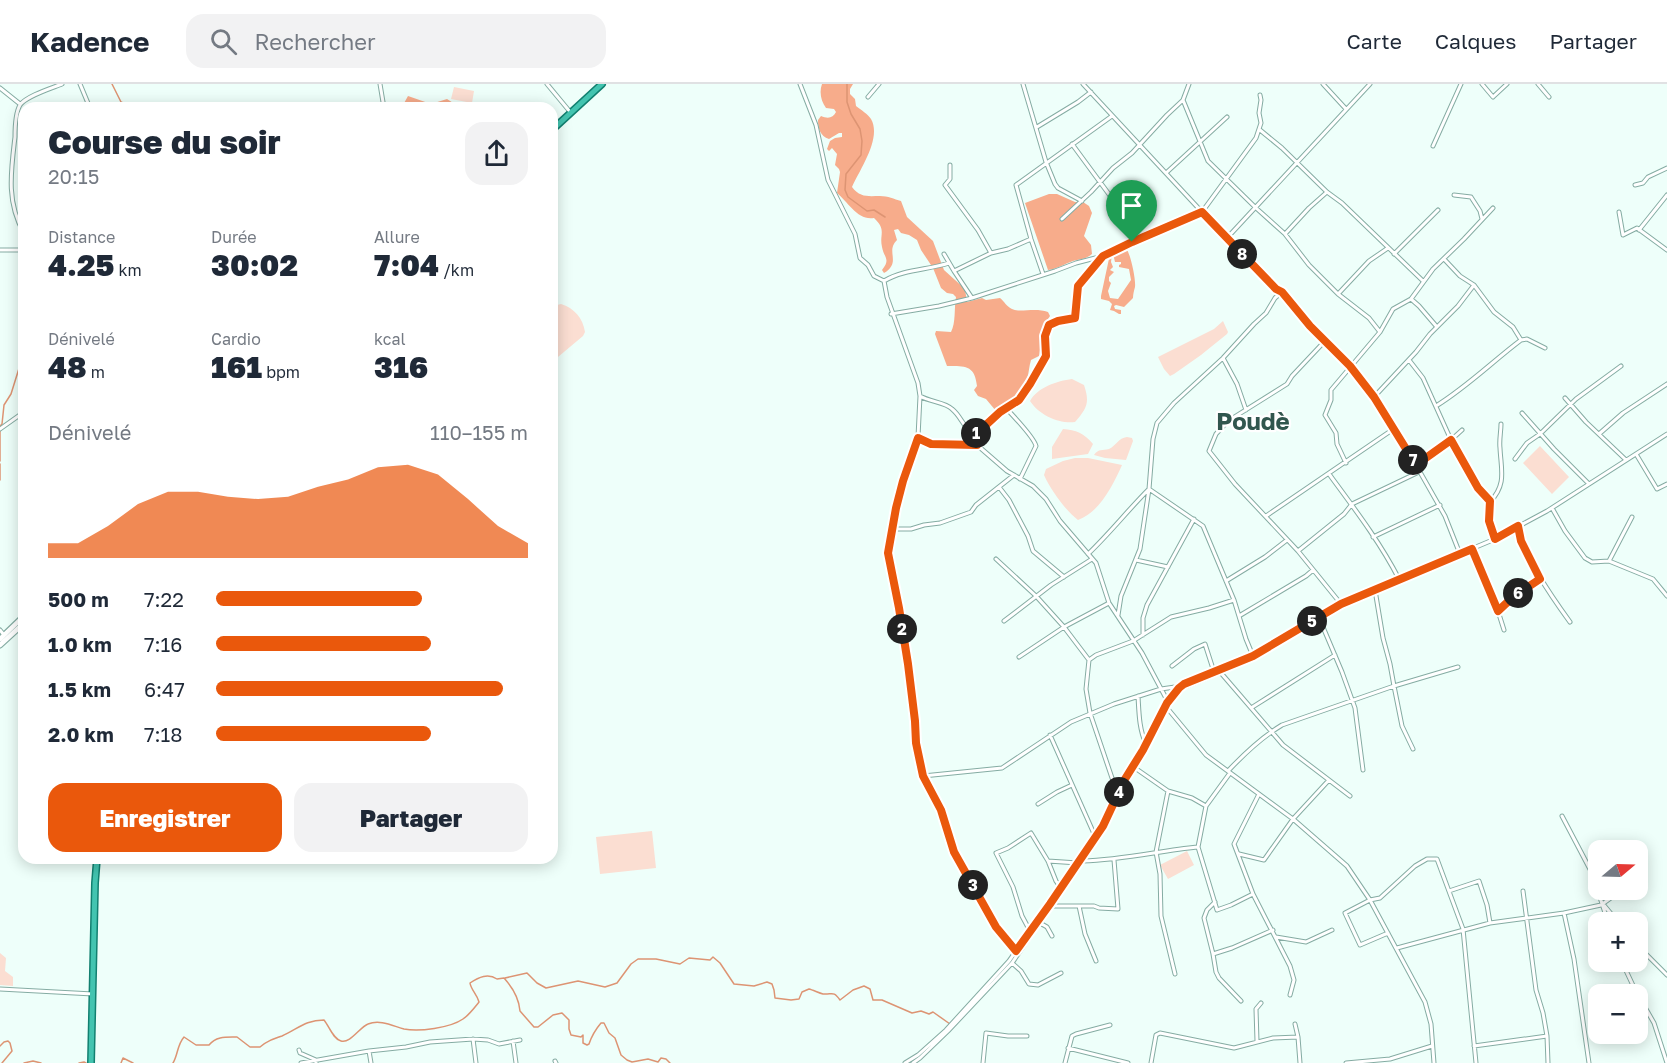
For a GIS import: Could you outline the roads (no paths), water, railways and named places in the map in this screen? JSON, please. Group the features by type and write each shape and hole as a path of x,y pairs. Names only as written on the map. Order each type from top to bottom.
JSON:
{"highway":[{"path":"558,125 602,84"},
{"path":"92,1063 97,864"}],"main road":[{"path":"2,637 18,622"},
{"path":"0,645 18,628"}],"street":[{"path":"23,102 62,84"},
{"path":"80,84 88,102"},
{"path":"380,84 383,102"},
{"path":"547,84 571,113"},
{"path":"800,84 816,124 828,180 855,234 860,258 868,265 874,276 884,280 949,263"},
{"path":"868,98 879,84"},
{"path":"1023,84 1046,162 1058,188 1082,201"},
{"path":"1083,84 1202,212 1276,289 1282,292 1301,317 1350,366 1395,428 1440,505 1460,554"},
{"path":"1062,219 1183,100 1189,84"},
{"path":"1323,84 1346,109"},
{"path":"1227,238 1370,84"},
{"path":"1433,146 1461,84"},
{"path":"1482,84 1493,97 1507,84"},
{"path":"1538,84 1549,97"},
{"path":"0,88 18,103"},
{"path":"1036,127 1091,92"},
{"path":"0,98 5,93"},
{"path":"892,313 972,298 1077,262 1103,256 1202,212 1260,130 1259,113 1262,100 1260,95"},
{"path":"1183,100 1208,161 1286,234 1309,266 1338,294 1369,318 1380,332"},
{"path":"18,114 10,178 13,204 18,221"},
{"path":"1044,274 1031,239 1016,185 1112,116"},
{"path":"1166,173 1227,117"},
{"path":"1260,130 1342,203 1423,281"},
{"path":"1072,144 1122,216 1132,242"},
{"path":"950,165 950,179 945,185 991,253"},
{"path":"1635,185 1643,183 1648,177 1667,168"},
{"path":"1286,234 1328,192"},
{"path":"1454,195 1471,197 1482,219"},
{"path":"1639,230 1667,195"},
{"path":"1346,463 1336,433 1325,415 1331,400 1331,390 1380,332 1393,309 1410,299 1423,281 1493,207"},
{"path":"1394,254 1438,210"},
{"path":"1619,212 1623,235 1637,228 1667,250"},
{"path":"954,271 991,253 1008,249 1031,239"},
{"path":"1338,294 1369,261 1388,249"},
{"path":"0,250 18,250"},
{"path":"944,254 972,298"},
{"path":"975,435 1000,412 1019,400 1046,356 1045,336 1049,325 1075,318 1078,286 1103,256"},
{"path":"1444,259 1460,276 1474,285 1494,312 1513,327 1521,340"},
{"path":"884,280 887,297 918,383 920,396 918,438 903,481 891,529 888,553 899,608 916,743 923,776 941,810 954,852 996,927 1016,951"},
{"path":"1374,397 1458,306 1474,285"},
{"path":"1118,617 1121,596 1136,560 1144,532 1153,439 1157,423 1174,403 1266,314 1275,298 1282,292"},
{"path":"1410,299 1437,327"},
{"path":"1436,406 1454,395 1521,340 1527,339 1545,348"},
{"path":"1324,341 1287,384 1228,421 1216,435 1209,450 1235,484 1298,551 1341,604"},
{"path":"1222,358 1237,384 1246,410"},
{"path":"1409,360 1423,378 1451,440 1478,488 1490,501"},
{"path":"1515,459 1527,443 1540,434 1571,404 1621,366"},
{"path":"1599,434 1623,413 1666,386"},
{"path":"920,396 928,401 952,408 967,430 975,435 977,445"},
{"path":"1565,398 1626,460"},
{"path":"1007,409 1035,440 1036,446 1020,479"},
{"path":"1522,413 1590,484"},
{"path":"0,429 18,416"},
{"path":"1495,539 1489,521 1490,501 1497,494 1502,478 1501,424"},
{"path":"1266,516 1395,428"},
{"path":"1416,465 1462,430"},
{"path":"905,1063 918,1055 952,1025 1010,961 1103,826 1120,790 1179,688 1253,656 1341,604 1495,539 1552,508 1667,434"},
{"path":"918,438 931,444 977,445 1014,475 1033,486 1046,499 1060,521 1092,559 1100,573 1109,603 1169,702"},
{"path":"1636,454 1657,489 1667,484"},
{"path":"1298,551 1344,514 1352,504 1419,472"},
{"path":"1329,474 1352,504 1390,561 1399,579"},
{"path":"891,529 911,529 940,523 971,512 1014,475"},
{"path":"999,487 1009,500 1034,550 1064,577"},
{"path":"1149,489 1203,526 1234,600 1253,656"},
{"path":"1088,554 1149,489"},
{"path":"1373,537 1440,505"},
{"path":"1552,508 1565,531 1585,558 1592,562 1609,561 1653,579 1667,596"},
{"path":"1609,561 1632,517"},
{"path":"1143,635 1143,618 1147,605 1194,519"},
{"path":"1518,526 1521,541 1540,579 1570,622"},
{"path":"1226,581 1265,557 1287,540"},
{"path":"1472,549 1504,630"},
{"path":"996,559 1036,596 1089,660 1086,689 1090,713 1112,778 1120,790"},
{"path":"1004,621 1036,596 1092,559"},
{"path":"1136,560 1168,567"},
{"path":"1239,616 1313,570"},
{"path":"1498,611 1513,597 1540,579"},
{"path":"1375,590 1402,726 1413,749"},
{"path":"913,1063 1012,963 1053,906 1106,827 1128,780 1168,709 1169,702 1185,687 1255,658 1362,595"},
{"path":"1089,660 1096,655 1133,641 1171,617 1234,600"},
{"path":"1019,657 1064,627 1109,603"},
{"path":"1320,620 1352,700 1358,721 1363,770"},
{"path":"0,630 2,637"},
{"path":"1172,666 1194,649 1205,644 1214,672"},
{"path":"1251,708 1335,655"},
{"path":"1253,894 1217,910 1198,847 1206,806 1242,756 1282,725 1394,686 1458,667"},
{"path":"1221,673 1282,745 1350,796"},
{"path":"923,776 1002,768 1050,735 1090,713 1161,689 1179,688"},
{"path":"1138,696 1139,722 1146,744"},
{"path":"1168,709 1206,755 1293,819 1347,866 1370,900 1425,1002 1431,1024 1434,1063"},
{"path":"1050,735 1095,836"},
{"path":"1136,768 1168,791 1192,798 1206,806"},
{"path":"1239,854 1264,860 1293,819 1329,780"},
{"path":"1038,804 1072,785"},
{"path":"1168,791 1156,852 1160,874 1161,916 1175,974"},
{"path":"1259,794 1234,844 1253,894 1290,966 1294,980 1290,995"},
{"path":"1562,816 1592,873 1604,912"},
{"path":"1030,931 1022,916 1013,887 996,853 1031,833 1048,861 1060,888"},
{"path":"1083,861 1114,860 1198,847"},
{"path":"1388,933 1360,945 1345,913 1370,900 1380,898 1415,866 1427,859 1437,859 1463,929 1476,1063"},
{"path":"1053,906 1118,909 1114,860"},
{"path":"1048,861 1078,863"},
{"path":"1449,891 1479,881 1490,923"},
{"path":"1522,891 1538,1002 1543,1013 1547,1036 1548,1063"},
{"path":"1397,948 1463,929 1527,917 1564,913 1602,905 1609,900"},
{"path":"1215,902 1207,910 1204,918 1216,972 1241,1001"},
{"path":"1602,905 1609,912"},
{"path":"1078,906 1084,934 1096,961"},
{"path":"1564,913 1574,959 1588,1063"},
{"path":"1040,923 1047,927 1052,936"},
{"path":"1213,954 1273,930"},
{"path":"1276,937 1306,942 1332,930"},
{"path":"1648,956 1667,975"},
{"path":"1012,963 1021,971 1029,984 1038,985 1061,974"},
{"path":"0,989 93,994"},
{"path":"1257,1041 1256,1009 1261,1003"},
{"path":"1648,1012 1654,1023 1667,1063"},
{"path":"1295,1024 1300,1063"},
{"path":"1065,1063 1070,1039 1076,1034 1110,1025"},
{"path":"983,1063 986,1033 1028,1036"},
{"path":"1151,1063 1156,1035 1160,1033 1234,1048 1273,1038 1298,1036"},
{"path":"1474,1046 1547,1036"},
{"path":"472,1039 476,1063"},
{"path":"301,1063 430,1042 472,1039 488,1040 499,1044 520,1040"},
{"path":"513,1041 516,1063"},
{"path":"1346,1063 1390,1059 1432,1046"},
{"path":"1068,1048 1128,1063"},
{"path":"299,1050 300,1053 316,1061"},
{"path":"369,1051 371,1063"}],"waterway":[{"path":"112,84 121,102"},
{"path":"847,84 847,102 860,129 862,141 861,155 846,174 845,190 848,197 867,211 874,210 885,217"},
{"path":"0,426 4,405 11,394 18,372"},
{"path":"0,429 0,461"},
{"path":"0,464 0,480"},
{"path":"505,978 527,973 546,988 578,981 605,987 617,983 631,964 638,959 656,959 680,964 689,958 710,960 713,957 720,963 734,984 754,986 767,982 772,984 775,998 799,999 802,992 809,989 823,994 834,994 840,1000 853,990 864,986 870,989 873,1000 882,1000 912,1013 921,1011 929,1014 933,1012 950,1024"},
{"path":"173,1063 184,1037 196,1045 209,1045 218,1039 237,1037 250,1047 260,1047 302,1025 317,1020 324,1020 336,1038 341,1041 348,1040 365,1026 373,1023 410,1030 450,1025 465,1017 479,1002 470,983 487,976 497,979 504,978 515,993 520,1011 534,1027 538,1027 553,1015 562,1013 569,1020 571,1035 581,1037 583,1035 583,1043 587,1045 601,1023 604,1023 609,1033 615,1038 621,1055 627,1060 632,1062 648,1059 658,1062 661,1058 670,1063"},
{"path":"0,1046 8,1041 12,1051 2,1063"},
{"path":"121,1063 123,1058 133,1063"},
{"path":"24,1063 33,1061 41,1063"},
{"path":"79,1063 86,1063"}],"district":[{"name":"Poudè","path":"1253,422"}]}
